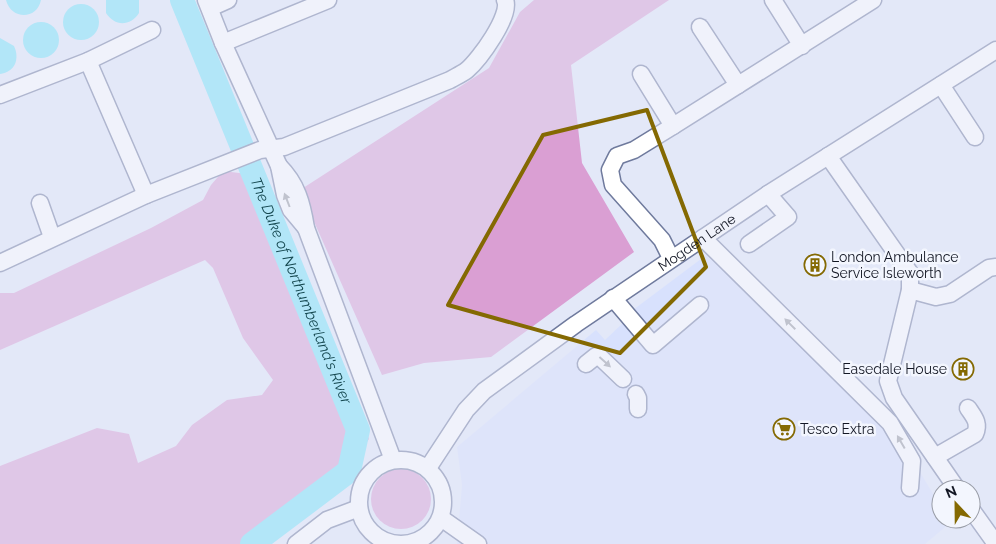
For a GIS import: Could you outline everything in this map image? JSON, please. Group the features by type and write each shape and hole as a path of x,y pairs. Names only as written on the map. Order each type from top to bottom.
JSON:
{"street":[{"path":"228,0 208,4 265,148 291,178 301,199 306,228 393,460"},
{"path":"223,43 328,0"},
{"path":"0,263 52,237 146,195 265,148 284,147 450,80 467,70 504,21 508,5 505,0"},
{"path":"773,0 802,46"},
{"path":"671,258 662,240 613,185 610,170 616,156 634,150 674,126 802,46 868,1"},
{"path":"700,26 738,85"},
{"path":"0,95 88,61 152,30"},
{"name":"Mogden Lane","path":"428,468 466,410 484,392 671,258 768,194 996,50"},
{"path":"88,61 146,195"},
{"path":"641,74 674,126"},
{"path":"941,85 975,137"},
{"path":"828,156 910,273 910,290 888,381 894,398 950,479"},
{"path":"749,244 788,217 768,194"},
{"path":"40,203 52,237"},
{"path":"703,238 890,423 912,461 910,488"},
{"path":"910,290 936,297 950,294 989,268 996,267"},
{"path":"613,298 653,345 700,305"},
{"path":"586,364 596,356 600,357 623,379"},
{"path":"935,457 975,434 978,427 977,421 968,408"},
{"path":"393,460 417,462 428,468 443,491 444,505 441,518 433,530 421,539 407,544 393,544 381,539 370,531 363,520 359,508 363,484 370,474 379,466 393,460"},
{"path":"296,544 327,520 359,508"},
{"path":"441,518 477,544"},
{"path":"981,523 996,544"}],"highlighted area":[{"path":"647,110 706,267 620,353 448,305 543,135"}],"shaded area":[{"path":"534,0 669,0 571,65 582,163 634,252 491,357 424,363 382,375 300,190 489,68 520,12"},
{"path":"223,171 247,174 338,399 360,411 369,439 331,492 263,544 0,544 0,466 97,428 129,434 138,463 176,446 192,425 227,400 262,395 273,380 243,338 213,268 205,260 0,350 0,293 14,293 151,228 203,200 211,185"},
{"path":"709,253 897,434 931,490 931,529 943,529 925,544 457,544 462,485 457,447 596,330 605,340 623,323 621,319"},
{"path":"401,469 418,474 426,482 431,499 426,516 418,524 401,529 384,524 376,516 371,499 376,482 384,474"}],"water":[{"path":"6,0 41,0 39,7 35,11 24,15 13,11"},
{"path":"106,0 139,0 139,13 127,23 118,22 106,13"},
{"path":"81,4 93,10 99,22 93,34 81,40 69,34 63,22 69,10"},
{"path":"41,22 53,28 59,40 53,52 41,58 29,52 23,40 29,28"},
{"path":"0,38 14,46 16,60 13,68 0,74"}],"waterway":[{"name":"The Duke of Northumberland's River","path":"182,0 358,430 349,471 252,544"}],"place":[{"name":"London Ambulance Service Isleworth","path":"815,265"},
{"name":"Easedale House","path":"963,369"},
{"name":"Tesco Extra","path":"784,429"}]}
